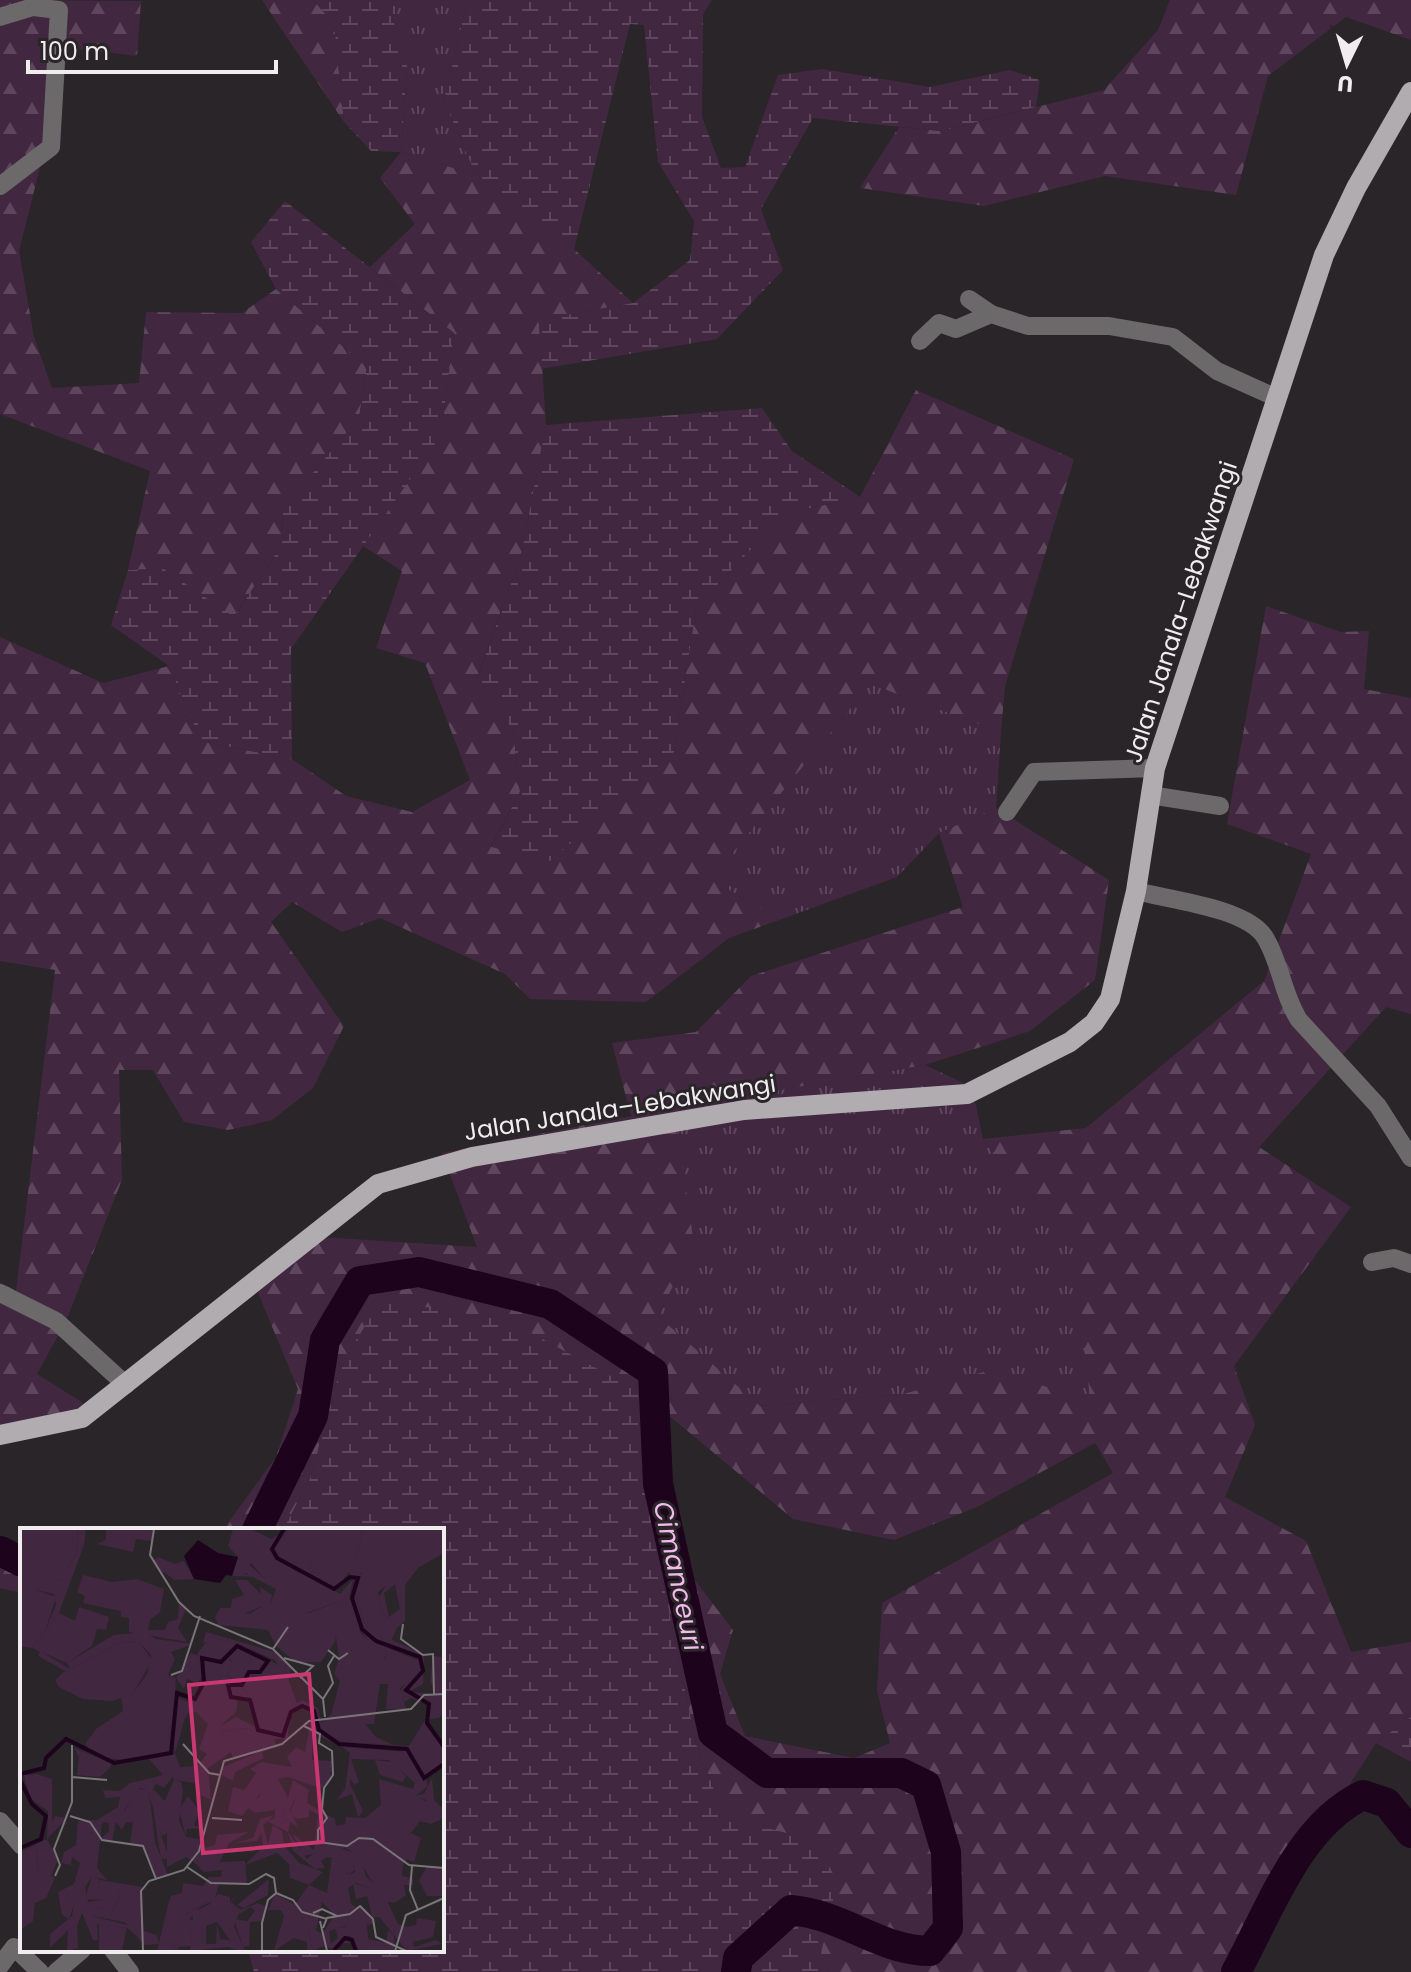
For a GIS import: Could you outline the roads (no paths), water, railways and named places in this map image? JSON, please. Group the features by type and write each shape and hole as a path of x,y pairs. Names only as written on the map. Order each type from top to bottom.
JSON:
{"main road":[{"name":"Jalan Janala–Lebakwangi","path":"0,1435 82,1418 378,1184 417,1170 472,1157 744,1110 967,1094 1070,1042 1094,1023 1110,999 1136,891 1155,768 1324,255 1356,188 1411,92"}],"street":[{"path":"0,17 33,7 59,10 51,147 0,186"},
{"path":"969,299 991,314 1028,326 1109,326 1173,337 1217,371 1277,398"},
{"path":"920,341 939,323 956,329 991,314"},
{"path":"1007,812 1034,772 1155,768"},
{"path":"1150,795 1220,806"},
{"path":"1136,891 1239,917 1256,926 1267,941 1291,1007 1299,1020 1378,1106 1409,1151"},
{"path":"1372,1262 1394,1258 1411,1264"},
{"path":"0,1293 56,1321 126,1385"},
{"path":"0,1821 20,1844"},
{"path":"0,1966 14,1947 40,1972"},
{"path":"56,1972 80,1952"},
{"path":"115,1952 130,1972"}],"waterway":[{"name":"Cimanceuri","path":"258,1528 313,1416 325,1340 360,1281 419,1272 550,1304 653,1372 658,1484 713,1733 767,1773 901,1773 926,1785 946,1852 948,1928 930,1951 895,1945 828,1919 791,1910 738,1958 736,1972"},
{"name":"Cimanceuri","path":"0,1551 20,1561"},
{"name":"Cimanceuri","path":"1236,1972 1303,1849 1320,1827 1340,1809 1363,1795 1387,1803 1411,1833"}]}
